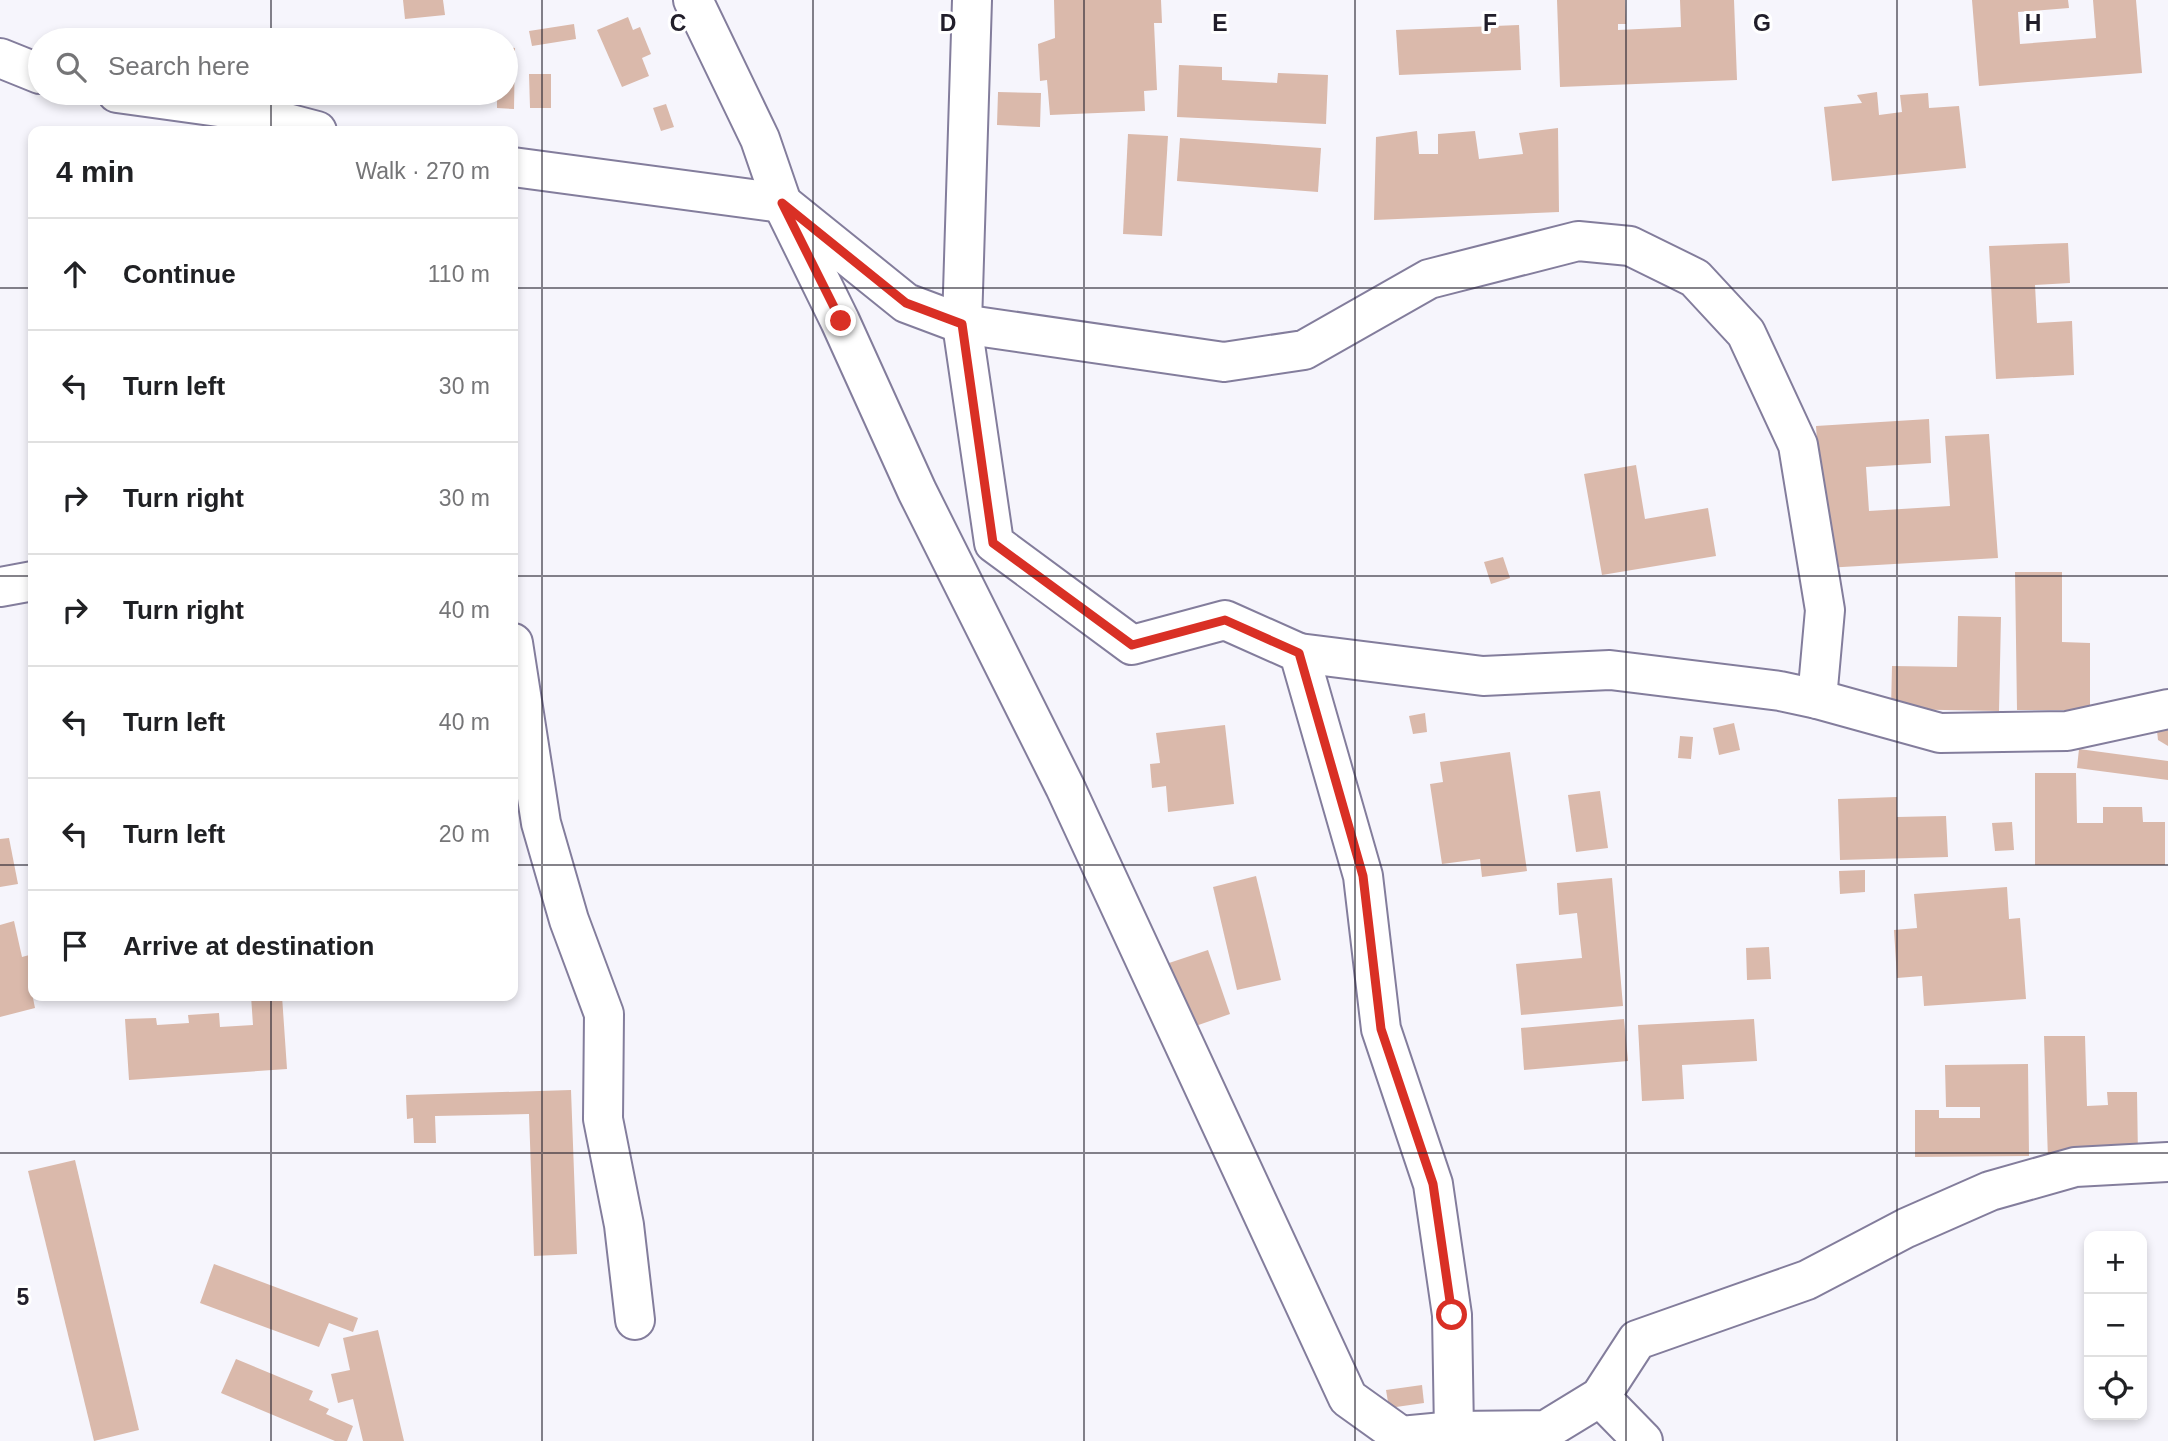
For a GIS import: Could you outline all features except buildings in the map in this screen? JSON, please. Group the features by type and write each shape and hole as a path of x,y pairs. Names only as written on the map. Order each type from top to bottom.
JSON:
{"street":[{"path":"694,0 760,139 782,203 841,321 917,491 1065,787 1348,1398 1401,1436 1454,1431 1546,1430 1600,1397 1637,1340 1807,1280 1906,1228 1990,1191 2075,1167 2168,1163"},
{"path":"972,0 962,324 993,543 1132,645 1225,620 1299,653 1483,676 1610,670 1780,691 1940,733 2067,731 2168,709"},
{"path":"0,58 28,69"},
{"path":"199,105 233,110 297,126"},
{"path":"518,168 782,203 906,303 962,324 1224,362 1304,350 1429,279 1578,241 1630,246 1695,278 1746,332 1798,445 1825,610 1817,699"},
{"path":"0,587 28,582"},
{"path":"1299,653 1363,876 1381,1029 1433,1184 1452,1315 1454,1431"},
{"path":"518,675 541,823 569,920 604,1014 603,1119 624,1225 635,1320"},
{"path":"1600,1397 1643,1441"}],"route":[{"path":"841,321 782,203 906,303 962,324 993,543 1132,645 1225,620 1299,653 1363,876 1381,1029 1433,1184 1452,1315"}]}
